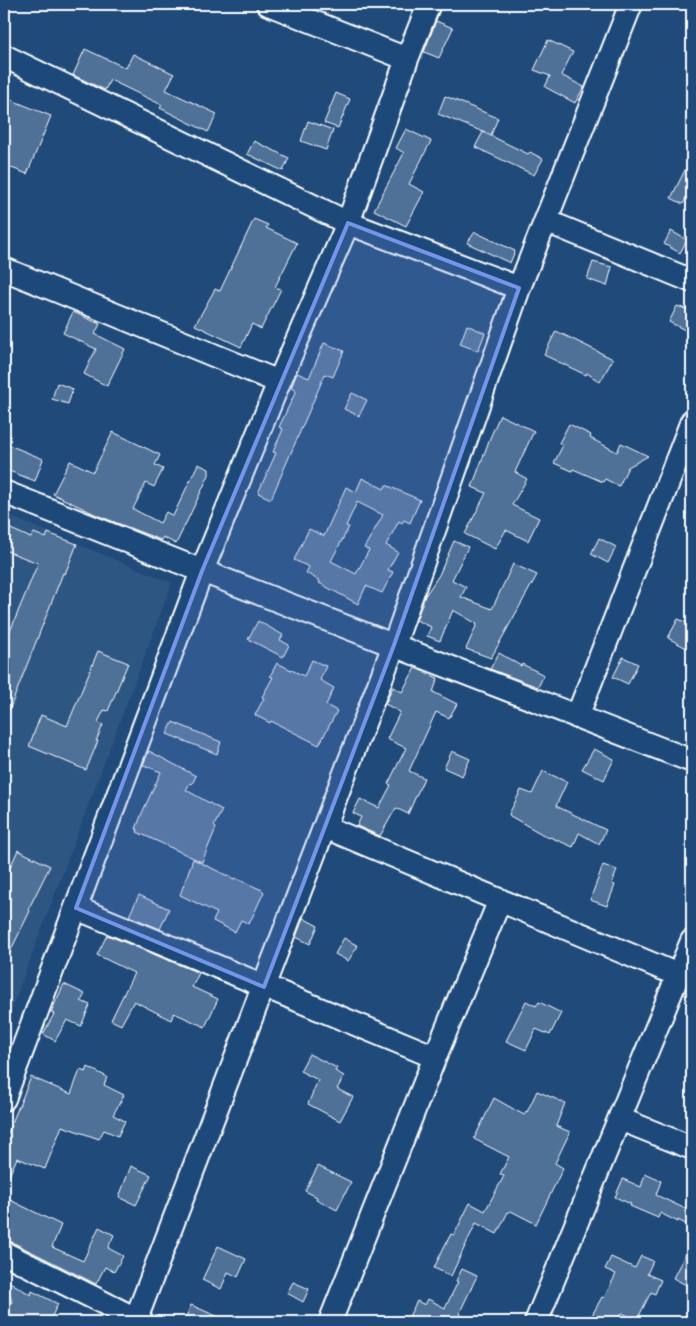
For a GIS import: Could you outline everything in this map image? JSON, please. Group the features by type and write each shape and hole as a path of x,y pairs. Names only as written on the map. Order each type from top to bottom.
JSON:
{"street":[{"path":"268,4 407,59"},
{"path":"4,1099 202,571 278,382 348,223 407,59 429,4"},
{"path":"4,1253 139,1321 394,645 519,288 631,4"},
{"path":"4,56 348,223 519,288"},
{"path":"546,221 692,281"},
{"path":"4,269 278,382"},
{"path":"577,716 692,421"},
{"path":"4,492 692,761"},
{"path":"324,827 678,975"},
{"path":"330,1322 435,1057 500,900"},
{"path":"76,908 435,1057"},
{"path":"536,1322 692,941"},
{"path":"620,1119 692,1148"}],"highlighted area":[{"path":"348,223 519,288 394,645 264,987 76,908 202,571"}],"shaded area":[{"path":"4,514 172,583 4,1029"}],"building":[{"path":"436,21 453,28 439,58 424,52"},
{"path":"548,40 573,52 561,75 584,87 575,103 545,87 550,76 534,70"},
{"path":"85,49 126,68 133,54 174,74 166,90 217,114 208,132 160,108 162,105 110,80 105,90 73,75"},
{"path":"336,93 350,99 338,128 324,123"},
{"path":"445,96 498,118 491,135 438,114"},
{"path":"4,97 51,116 27,174 4,165"},
{"path":"308,121 333,130 326,150 301,141"},
{"path":"406,129 431,141 409,184 424,192 406,226 374,210 404,153 396,148"},
{"path":"483,132 528,154 530,152 543,159 534,175 475,147"},
{"path":"254,141 289,158 283,171 247,154"},
{"path":"692,156 692,189 683,204 671,198"},
{"path":"254,219 268,225 266,228 297,243 275,287 281,289 261,329 252,324 241,347 195,325 215,289 220,291"},
{"path":"671,231 687,240 680,253 664,244"},
{"path":"475,232 515,251 510,263 467,243"},
{"path":"593,262 612,267 607,286 587,279"},
{"path":"677,306 692,311 685,330 669,322"},
{"path":"73,312 100,324 95,334 125,349 107,386 84,374 96,349 63,333"},
{"path":"467,325 485,333 478,351 460,344"},
{"path":"556,331 613,359 600,382 587,373 586,375 544,355"},
{"path":"324,343 344,351 333,377 325,374 271,499 258,493 276,453 273,452 283,429 279,427 296,391 291,388 297,373 309,378"},
{"path":"57,383 73,389 68,404 52,399"},
{"path":"352,393 367,400 359,416 344,409"},
{"path":"500,415 534,431 515,472 527,479 512,505 539,518 528,541 506,530 495,549 465,534 486,493 472,487"},
{"path":"569,424 591,435 590,438 617,452 621,443 648,456 628,467 619,486 605,479 603,482 573,469 572,471 554,463 563,445 559,443"},
{"path":"113,432 160,455 155,465 163,469 154,487 146,483 133,509 160,523 166,512 173,516 198,464 209,469 209,475 176,544 163,537 161,540 99,516 53,494 70,461 93,472"},
{"path":"4,443 43,459 35,481 4,469"},
{"path":"362,478 384,489 386,485 420,500 410,523 404,520 402,523 399,521 386,545 398,552 388,570 393,572 382,593 366,586 358,604 319,583 320,581 306,573 309,567 294,560 309,529 324,536 346,487 356,492","holes":["357,502 383,515 364,548 369,550 356,574 331,561 349,527 346,526"]},
{"path":"4,526 31,538 34,533 46,538 48,533 77,544 65,574 63,573 5,721 4,646 38,563 4,550"},
{"path":"599,538 616,547 608,563 591,554"},
{"path":"454,541 468,547 452,580 466,587 461,597 492,609 513,564 537,575 491,658 466,649 477,624 453,610 440,641 427,636 431,627 416,620 425,596 439,575"},
{"path":"678,619 692,625 692,651 668,638"},
{"path":"258,621 283,635 280,640 289,645 283,657 248,639"},
{"path":"98,651 128,663 108,711 104,710 98,722 103,725 86,770 29,746 41,715 67,726"},
{"path":"499,653 521,666 522,664 544,675 538,687 490,669"},
{"path":"623,657 638,664 628,684 613,677"},
{"path":"312,660 326,666 320,680 334,688 326,705 337,711 319,745 255,715 273,677 270,676 277,663 304,676"},
{"path":"415,668 438,678 433,692 457,704 449,718 436,712 409,771 424,778 408,814 396,808 380,836 357,826 361,817 353,813 360,799 379,808 391,785 388,784 406,748 387,739 400,712 385,704 393,687 402,692"},
{"path":"173,722 221,742 217,754 167,734"},
{"path":"594,749 614,759 604,780 582,769"},
{"path":"149,751 196,776 186,790 222,810 214,826 216,828 202,862 137,832 138,829 136,829 142,813 161,772 143,765"},
{"path":"452,751 470,759 462,776 444,768"},
{"path":"543,771 567,782 556,806 606,830 599,844 579,833 573,847 549,838 510,816 509,814 521,790 532,794"},
{"path":"18,850 50,866 4,964 4,881"},
{"path":"193,859 264,892 249,924 241,920 235,932 213,921 217,913 180,895"},
{"path":"603,865 617,870 612,884 615,885 607,906 590,900"},
{"path":"139,895 169,909 160,929 129,916"},
{"path":"303,918 318,926 310,944 296,937"},
{"path":"107,935 199,973 192,987 218,999 205,1027 174,1013 171,1020 134,1001 121,1025 111,1020 134,973 97,955"},
{"path":"344,938 358,946 348,961 335,954"},
{"path":"64,984 85,994 81,1001 90,1005 81,1026 67,1020 55,1041 43,1034 54,1014 51,1012"},
{"path":"526,1001 536,1006 539,1002 561,1013 550,1035 536,1029 526,1050 506,1041"},
{"path":"309,1054 337,1068 335,1071 344,1076 337,1089 353,1097 340,1121 308,1104 318,1080 300,1071"},
{"path":"88,1067 107,1077 104,1085 124,1095 113,1115 125,1121 118,1136 104,1130 99,1139 62,1126 45,1169 17,1158 4,1187 4,1142 31,1077 71,1094 80,1070 86,1072"},
{"path":"537,1091 565,1103 556,1126 570,1132 555,1163 563,1168 536,1224 511,1211 508,1212 497,1234 476,1223 451,1276 434,1268 451,1234 454,1235 470,1203 485,1211 504,1176 500,1174 509,1157 474,1139 494,1098 524,1115"},
{"path":"131,1166 151,1175 136,1205 119,1197"},
{"path":"318,1166 351,1182 337,1210 305,1191"},
{"path":"645,1174 661,1181 656,1195 692,1212 687,1225 660,1213 658,1218 630,1206 631,1204 615,1197 623,1179 641,1187"},
{"path":"4,1197 61,1225 52,1247 83,1261 99,1227 114,1235 108,1248 123,1256 114,1272 105,1267 96,1284 4,1238"},
{"path":"692,1241 692,1288 673,1278"},
{"path":"218,1246 246,1259 238,1277 228,1272 221,1289 202,1280"},
{"path":"641,1256 653,1261 647,1274 661,1280 655,1294 651,1292 637,1320 622,1313 617,1322 602,1322 591,1317 602,1297 604,1298 616,1274 605,1269 611,1257 635,1268"},
{"path":"462,1269 477,1276 459,1314 475,1322 406,1322 417,1301 425,1305 428,1299 445,1308 458,1282 456,1281"},
{"path":"5,1279 31,1295 32,1291 58,1304 49,1322 8,1322 4,1306 12,1302"},
{"path":"293,1282 309,1289 303,1302 287,1293"},
{"path":"191,1305 230,1322 198,1322 186,1317"}]}
